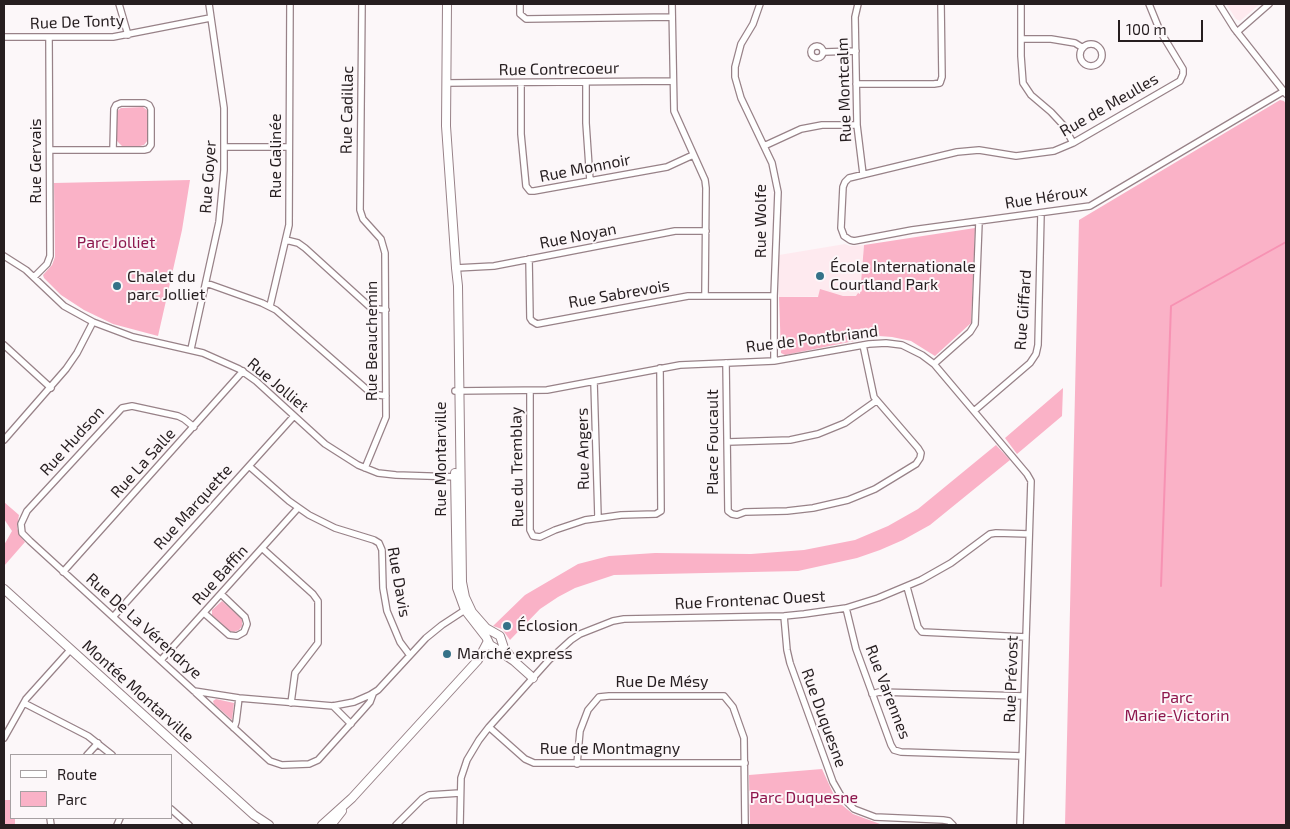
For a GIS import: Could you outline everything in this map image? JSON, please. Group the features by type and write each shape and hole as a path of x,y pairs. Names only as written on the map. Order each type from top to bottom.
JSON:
{"street":[{"path":"119,4 128,35"},
{"name":"Rue Goyer","path":"191,350 219,222 225,146 224,108 208,4"},
{"name":"Rue Galinée","path":"270,306 289,225 290,4"},
{"name":"Rue Cadillac","path":"362,4 360,200 362,217"},
{"name":"Rue Montarville","path":"447,4 447,135 456,268 454,285 458,477 456,580 459,597 490,646 514,661 533,678"},
{"path":"520,4 520,14 526,19 672,17"},
{"path":"672,4 674,114 706,185 705,295"},
{"name":"Rue Wolfe","path":"760,4 741,44 736,76 741,98 772,164 778,192 774,296 774,361"},
{"name":"Rue Montcalm","path":"858,4 856,17 857,124 863,174"},
{"path":"856,84 934,84 941,82 941,4"},
{"path":"1021,4 1022,74 1026,90 1060,121 1073,144"},
{"name":"Rue de Meulles","path":"844,236 841,228 843,185 849,178 957,152 979,150 1016,156 1054,151 1073,144 1182,78 1183,69 1160,31 1149,4"},
{"path":"1219,4 1237,32 1285,92"},
{"path":"1237,32 1269,4"},
{"name":"Rue De Tonty","path":"4,37 112,37 210,18"},
{"name":"Rue Gervais","path":"34,278 48,263 50,256 50,37"},
{"path":"1021,39 1051,39 1075,43 1083,48"},
{"path":"824,52 856,51"},
{"name":"Rue Contrecoeur","path":"446,84 672,81"},
{"path":"586,82 586,123 590,181"},
{"name":"Rue Monnoir","path":"521,83 520,129 526,188 530,191 534,192 667,167 693,155"},
{"name":"Rue Héroux","path":"844,236 854,241 912,230 1093,205 1285,92"},
{"path":"50,150 113,150 148,149 151,145 151,109 149,105 145,103 116,105 114,109 113,150"},
{"path":"764,146 801,130 822,125 857,124"},
{"path":"225,146 290,146"},
{"name":"Rue Giffard","path":"974,411 1030,363 1036,354 1041,213"},
{"name":"Rue Beauchemin","path":"362,217 379,234 385,248 386,310 385,422 364,468"},
{"path":"934,364 970,332 975,324 979,222"},
{"name":"Rue Noyan","path":"456,268 487,267 675,232 706,231"},
{"path":"286,240 298,243 305,248 371,308 386,310"},
{"name":"Rue Jolliet","path":"4,256 18,264 64,306 92,322 124,335 191,350 219,359 243,372 332,449 364,468 396,475 458,477"},
{"name":"Rue Sabrevois","path":"529,260 530,318 536,324 670,299 705,295 774,296"},
{"path":"206,283 270,306 372,394 386,396"},
{"path":"5,436 51,388 74,359 92,322"},
{"name":"Rue de Pontbriand","path":"457,391 530,391 554,389 660,368 691,364 774,361 864,345 886,343 902,345 922,355 934,364 1030,477 1030,534"},
{"path":"4,344 51,388"},
{"name":"Place Foucault","path":"726,363 728,511 737,515 745,512 813,508 848,500 874,488 916,464 920,458 921,452 918,448 876,401 864,345"},
{"name":"Rue du Tremblay","path":"530,391 531,533 540,538 566,526 598,517 656,514 662,509 660,368"},
{"name":"Rue La Salle","path":"63,572 243,372"},
{"name":"Rue Angers","path":"594,382 598,517"},
{"path":"728,442 773,442 804,438 844,423 876,401"},
{"name":"Rue Hudson","path":"22,533 21,523 27,511 122,408 132,406 178,416 194,427"},
{"name":"Rue Marquette","path":"113,617 294,416"},
{"name":"Rue Davis","path":"249,466 298,508 328,525 374,540 380,545 382,550 384,593 388,611 400,642 410,654"},
{"name":"Rue Baffin","path":"161,660 298,508"},
{"name":"Rue De La Vérendrye","path":"22,533 194,692 333,706 354,702 373,694 436,629 467,609"},
{"name":"Rue Frontenac Ouest","path":"460,825 461,778 467,760 489,726 533,678 571,640 580,634 613,621 624,619 784,616 846,608 907,587 952,563 990,534 1030,534"},
{"name":"Rue Prévost","path":"1020,825 1030,534"},
{"path":"263,548 313,594 318,602 318,643 295,673 291,703"},
{"path":"907,587 918,627 922,632 1026,637"},
{"name":"Montée Montarville","path":"4,589 254,815 269,825"},
{"path":"204,613 229,635 237,636 244,632 247,624 245,617 222,594"},
{"name":"Rue Varennes","path":"846,608 854,645 891,745 897,752 1022,756"},
{"name":"Rue Montarville","path":"467,609 484,626 502,638 502,642 514,661"},
{"name":"Rue Duquesne","path":"784,616 790,663 832,782 841,796 859,812 875,817 943,820 949,821 953,825"},
{"path":"478,660 492,634 498,634"},
{"path":"331,825 352,798 478,660 499,647 502,642"},
{"path":"4,738 24,703 71,649"},
{"path":"194,692 272,763 280,765 312,763 318,760 370,702 373,694"},
{"path":"872,694 879,692 1024,696"},
{"name":"Rue De Mésy","path":"578,764 580,731 588,710 599,697 719,695 730,702 740,724 745,743 746,825"},
{"path":"234,728 239,698"},
{"path":"24,703 83,734 111,754"},
{"path":"333,706 351,724"},
{"name":"Rue de Montmagny","path":"489,726 532,763 745,763"},
{"path":"88,754 98,743"},
{"path":"396,825 422,799 429,795 460,793"},
{"path":"322,825 352,798"},
{"path":"172,810 189,825"},
{"name":"Montée Montarville","path":"254,815 262,825"}],"shaded area":[{"path":"1226,4 1260,4 1240,21 1236,19"},
{"name":"École Internationale Courtland Park","path":"845,244 850,246 864,245 859,296 779,297 779,255"}],"green space":[{"name":"Parc Marie-Victorin","path":"1280,100 1286,104 1286,825 1065,825 1079,220"},
{"path":"143,107 148,111 148,140 144,145 140,146 122,146 117,141 116,112 121,108"},
{"name":"Parc Jolliet","path":"190,180 182,230 158,336 113,324 84,310 61,295 44,278 43,275 52,265 55,257 54,183"},
{"path":"975,228 971,323 935,356 911,341 879,336 785,355 781,353 779,297 818,297 820,289 843,296 856,296 858,293 860,294 864,245"},
{"path":"1063,388 1062,416 1017,454 1005,438"},
{"path":"996,445 1010,460 930,525 880,550 857,558 798,571 614,575 575,588 558,597 540,609 510,640 502,629 493,626 525,595 578,564 609,556 655,553 751,554 804,550 855,540 888,526 918,509"},
{"path":"4,502 19,515 17,528 25,542 4,566 4,545 12,531 4,519"},
{"path":"222,601 242,619 242,626 239,630 230,631 212,615 212,610"},
{"path":"216,699 234,703 232,720 214,704 213,701"},
{"name":"Parc Duquesne","path":"822,769 833,793 842,805 853,814 880,824 908,825 750,825 749,775"},
{"path":"4,800 10,800 10,819 15,819 15,825 4,825"}],"waterway":[{"path":"1161,586 1171,306 1286,242"}],"place":[{"name":"École Internationale Courtland Park","path":"820,276"},
{"name":"Chalet du parc Jolliet","path":"117,286"},
{"name":"Éclosion","path":"507,626"},
{"name":"Marché express","path":"447,654"}]}
